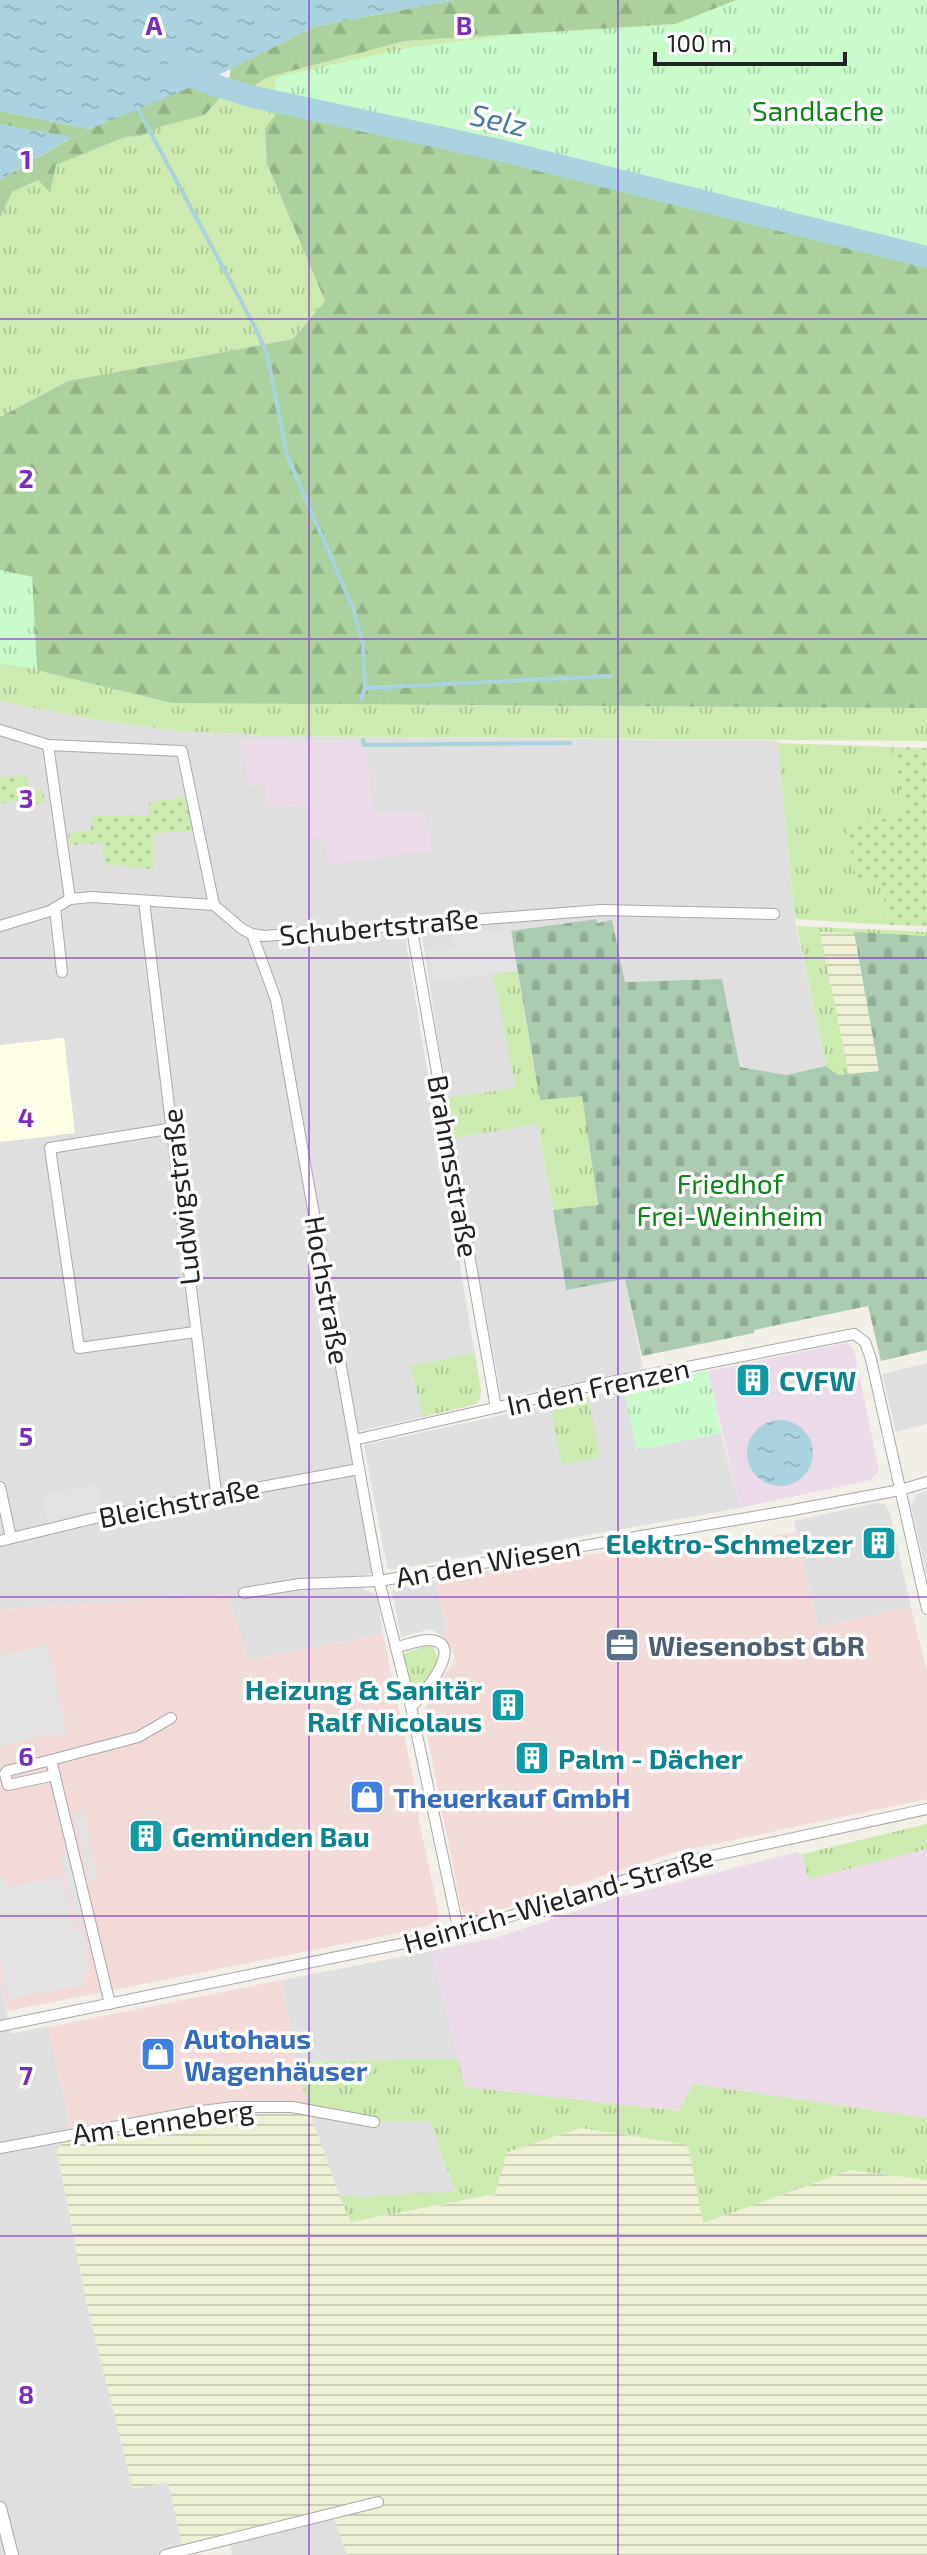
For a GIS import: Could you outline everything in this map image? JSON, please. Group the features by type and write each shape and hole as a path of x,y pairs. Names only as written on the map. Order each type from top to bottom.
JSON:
{"street":[{"path":"0,730 48,745 182,751 214,905 92,897 70,899 55,908 0,926"},
{"path":"48,745 70,899"},
{"name":"Ludwigstraße","path":"144,901 216,1493"},
{"name":"Schubertstraße","path":"214,905 252,934 264,936 601,910 774,914"},
{"path":"55,908 62,972"},
{"name":"Brahmsstraße","path":"411,924 496,1408"},
{"name":"Hochstraße","path":"252,934 276,1000 379,1581 411,1707 459,1932"},
{"path":"174,1128 50,1148 79,1348 195,1332"},
{"name":"In den Frenzen","path":"354,1440 842,1335 857,1335 867,1346 900,1490"},
{"name":"Bleichstraße","path":"5,1540 216,1493 359,1469"},
{"name":"An den Wiesen","path":"244,1593 300,1584 379,1581 900,1490 927,1482"},
{"path":"0,1487 5,1540"},
{"path":"900,1490 927,1609"},
{"path":"397,1647 431,1640 443,1651 443,1659 429,1688 411,1707"},
{"path":"55,1775 9,1786 5,1774 138,1737 171,1718"},
{"path":"51,1760 110,2004"},
{"name":"Heinrich-Wieland-Straße","path":"0,2026 459,1932 679,1863 927,1809"},
{"name":"Am Lenneberg","path":"0,2148 234,2107 292,2107 374,2122"},
{"path":"165,2555 378,2502"},
{"path":"0,2508 12,2555"}],"shaded area":[{"path":"0,701 92,719 178,731 284,736 778,741 795,921 826,1066 786,1075 740,1067 722,979 625,982 612,921 597,923 596,919 558,924 537,1085 538,1124 566,1289 625,1278 643,1369 510,1396 501,1394 453,1138 420,923 403,925 481,1391 480,1400 474,1405 347,1434 373,1573 360,1576 363,1589 377,1595 383,1634 248,1660 228,1595 0,1609","holes":["366,742 372,813 310,837 308,806 268,805 266,784"]},
{"path":"243,740 366,742 372,813 426,814 431,850 329,865 323,837 310,837 308,806 267,805 266,784 248,786"},
{"path":"451,931 511,931 517,971 433,981 429,951 453,949"},
{"path":"819,931 854,932 879,1071 849,1074"},
{"path":"64,1038 75,1133 0,1142 0,1045"},
{"path":"847,1343 854,1350 879,1471 871,1480 740,1508 708,1371"},
{"path":"927,1363 927,1424 896,1432 882,1374"},
{"path":"624,1389 637,1450 721,1433 740,1508 391,1570 387,1567 364,1445"},
{"path":"97,1484 103,1516 49,1528 42,1495"},
{"path":"927,1491 927,1575 911,1506 918,1493"},
{"path":"876,1503 885,1504 890,1514 911,1607 818,1627 794,1521"},
{"path":"796,1532 818,1627 911,1607 927,1672 927,1799 676,1852 482,1916 467,1916 461,1907 423,1714 435,1687 455,1656 443,1636 447,1627 435,1581 690,1539 692,1548 706,1548"},
{"path":"435,1581 447,1628 443,1636 430,1629 401,1637 392,1592 394,1589"},
{"path":"228,1595 249,1660 383,1634 417,1796 418,1816 439,1913 437,1921 419,1929 7,2011 0,1981 0,1609"},
{"path":"47,1645 67,1735 57,1738 55,1734 0,1746 0,1648 2,1655"},
{"path":"82,1810 98,1881 90,1882 74,1812"},
{"path":"927,1849 927,2118 694,2084 680,2111 464,2087 431,1951 498,1937 616,1898 797,1852 802,1854 808,1879"},
{"path":"70,1852 86,1922 77,1925 61,1855"},
{"path":"62,1876 73,1929 82,1928 90,1971 83,1973 85,1985 8,1999 0,1955 0,1879 5,1878 7,1887"},
{"path":"431,1951 458,2059 296,2062 282,1980"},
{"path":"282,1980 296,2062 309,2110 72,2133 48,2027"},
{"path":"0,1981 11,2034 48,2026 72,2133 57,2150 87,2305 133,2488 168,2482 184,2551 165,2555 0,2555"},
{"path":"309,2110 374,2122 430,2121 455,2192 365,2197 339,2195"},
{"path":"309,2110 339,2195 352,2222 495,2195 506,2152 581,2128 688,2145 704,2223 851,2170 927,2180 927,2555 347,2555 333,2513 184,2551 168,2482 133,2489 87,2305 57,2150 72,2133 194,2112"},
{"path":"333,2513 347,2555 232,2555 229,2540"}],"green space":[{"path":"454,0 927,0 737,20 405,41 268,77 247,90 229,80 231,68 316,26"},
{"name":"Sandlache","path":"736,0 927,0 927,248 273,94 277,77 408,48 510,35 673,25"},
{"path":"737,20 600,149 503,151 325,112 277,114 267,164 325,301 293,339 68,381 0,417 0,218 12,192 38,180 49,192 56,165 125,137 141,136 163,126 205,115 227,89 249,96 247,90 268,77 405,41"},
{"path":"202,81 227,89 205,115 163,126 141,136 125,137 56,165 50,193 38,180 12,192 0,218 0,180 71,138 0,124 0,111 89,129"},
{"path":"927,107 927,708 172,703 37,670 32,577 0,570 0,417 68,381 293,339 325,301 267,164 265,129 276,114 325,112 503,151 600,149"},
{"path":"0,570 268,703 927,708 927,741 284,736 178,731 92,719 0,701"},
{"path":"0,570 32,577 37,670 0,663"},
{"path":"778,743 893,747 903,817 847,824 880,884 890,925 795,919"},
{"path":"893,747 927,748 927,926 890,925 880,884 856,878 846,824 903,816"},
{"path":"26,774 29,792 43,790 45,803 27,805 25,799 0,804 0,776"},
{"path":"186,797 193,831 153,833 153,869 105,864 102,843 69,845 68,833 91,829 91,816 149,815 149,802"},
{"name":"Friedhof Frei-Weinheim","path":"596,919 597,923 612,920 625,982 722,979 740,1067 786,1075 826,1066 838,1075 879,1071 854,932 927,936 927,1350 881,1361 868,1306 642,1356 625,1279 566,1290 553,1210 598,1205 582,1096 540,1100 511,931"},
{"path":"797,926 927,932 927,936 820,932 849,1074 838,1075 826,1066"},
{"path":"517,971 540,1100 582,1095 598,1206 553,1210 538,1124 453,1138 446,1098 516,1088 493,974"},
{"path":"475,1353 481,1391 478,1403 423,1417 411,1365"},
{"path":"708,1371 721,1433 637,1450 624,1389 656,1382 658,1387 679,1382 678,1377"},
{"path":"588,1397 600,1457 562,1465 549,1404"},
{"path":"426,1646 433,1647 436,1664 422,1689 412,1692 402,1657"},
{"path":"927,1824 927,1849 808,1879 802,1854"},
{"path":"458,2059 465,2087 679,2111 693,2084 927,2118 927,2180 851,2170 703,2223 688,2145 581,2128 507,2152 495,2194 351,2222 339,2195 365,2197 455,2191 430,2121 374,2122 309,2110 296,2062"}],"water":[{"path":"0,0 454,0 316,26 213,78 89,129 0,111"},
{"path":"0,124 72,137 0,180"},
{"path":"780,1420 803,1430 813,1453 803,1476 780,1486 757,1476 747,1453 757,1430"}],"waterway":[{"name":"Selz","path":"178,66 202,81 250,96 503,151 927,257"},
{"path":"138,109 267,354 287,455 352,606 363,644 365,688 610,676"},
{"path":"361,700 365,688"},
{"path":"363,740 364,745 570,743"}],"place":[{"name":"CVFW","path":"753,1380"},
{"name":"Elektro-Schmelzer","path":"879,1543"},
{"name":"Wiesenobst GbR","path":"622,1645"},
{"name":"Heizung & Sanitär Ralf Nicolaus","path":"508,1705"},
{"name":"Palm - Dächer","path":"532,1758"},
{"name":"Theuerkauf GmbH","path":"367,1797"},
{"name":"Gemünden Bau","path":"146,1836"},
{"name":"Autohaus Wagenhäuser","path":"158,2054"}]}
